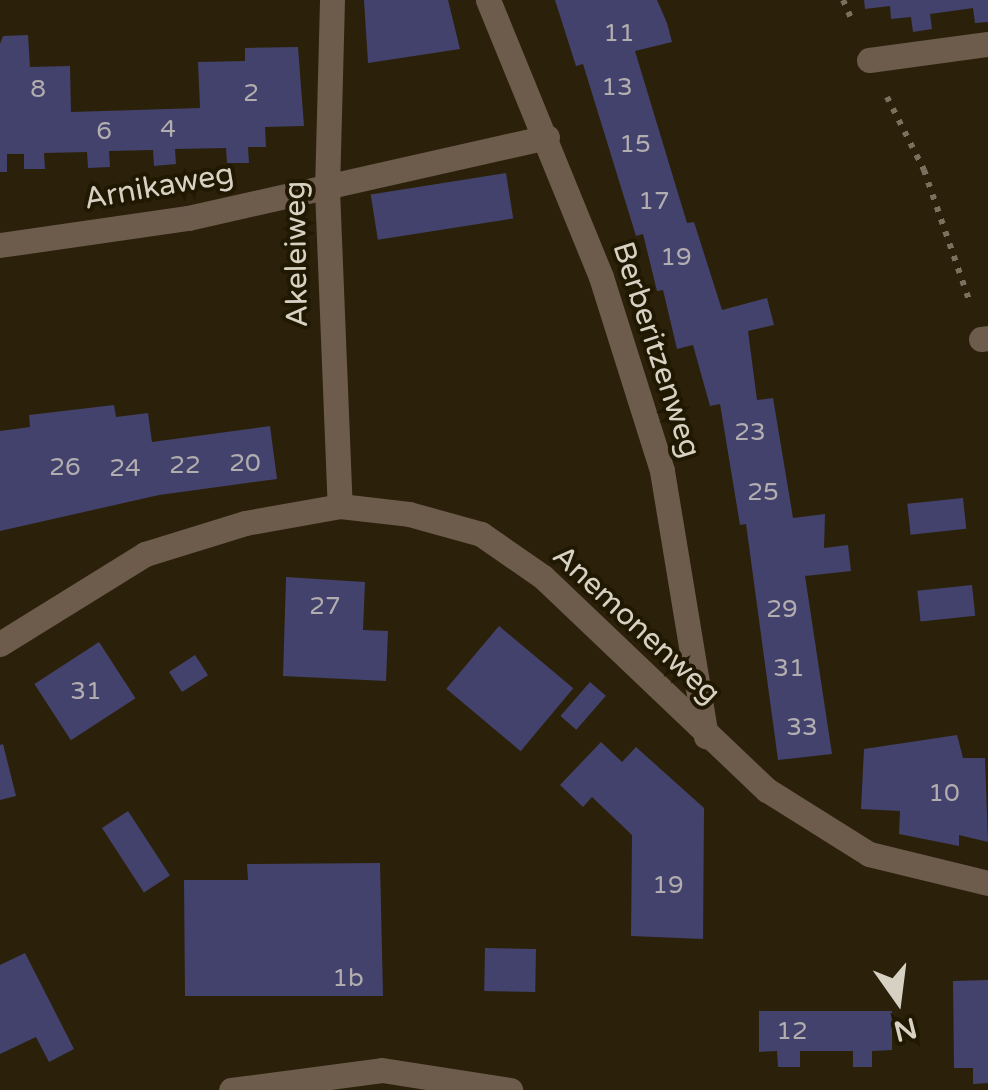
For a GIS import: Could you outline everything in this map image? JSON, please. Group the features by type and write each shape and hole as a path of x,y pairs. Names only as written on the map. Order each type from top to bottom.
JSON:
{"street":[{"name":"Akeleiweg","path":"332,0 327,189 340,506"},
{"name":"Berberitzenweg","path":"488,0 601,277 662,471 706,736"},
{"path":"870,60 988,44"},
{"name":"Arnikaweg","path":"0,246 327,189 547,137"},
{"name":"Anemonenweg","path":"0,644 145,554 245,523 340,506 409,514 481,534 543,576 706,736 767,790 869,854 988,883"},
{"path":"231,1090 382,1070 510,1090"}],"path":[{"path":"843,0 924,170 985,339"}],"building":[{"path":"364,0 448,0 460,49 368,63"},
{"path":"555,0 657,0 667,23 672,42 635,51 687,223 694,222 722,310 767,298 774,325 748,331 757,400 773,398 793,518 825,514 824,548 848,545 851,571 805,576 832,754 778,760 746,524 740,525 720,404 710,406 693,345 677,349 663,290 657,291 643,234 636,236 583,64 576,66"},
{"path":"864,0 988,0 988,22 975,23 973,8 930,14 932,29 913,32 911,17 891,19 890,6 865,9"},
{"path":"28,35 30,67 70,66 71,112 200,108 198,62 245,61 245,48 298,47 304,126 265,127 266,147 248,147 249,163 227,163 226,148 175,149 176,164 154,166 153,150 109,151 110,167 88,168 87,152 44,153 45,169 24,169 24,154 7,154 7,172 0,172 0,44 3,36"},
{"path":"506,173 513,218 378,240 371,194"},
{"path":"114,405 116,417 148,413 152,442 270,426 277,479 159,495 0,531 0,431 30,427 29,415"},
{"path":"963,498 966,529 911,535 907,504"},
{"path":"286,577 365,582 363,630 388,631 386,681 283,676"},
{"path":"972,585 975,616 921,622 917,591"},
{"path":"499,626 573,688 521,751 446,689"},
{"path":"99,642 135,698 71,740 34,684"},
{"path":"195,655 208,675 182,692 169,672"},
{"path":"590,682 606,696 576,730 560,716"},
{"path":"957,735 963,758 985,758 988,842 959,835 959,846 899,834 900,811 861,809 864,749"},
{"path":"601,742 622,762 636,747 704,808 703,939 631,936 632,835 592,797 583,807 560,785"},
{"path":"3,744 16,796 0,800 0,745"},
{"path":"128,811 170,876 144,892 102,828"},
{"path":"380,863 383,996 185,996 184,880 248,880 247,864"},
{"path":"485,948 536,949 535,992 484,991"},
{"path":"25,953 74,1049 49,1062 36,1037 0,1054 0,965"},
{"path":"988,980 988,1083 973,1084 973,1068 954,1068 953,981"},
{"path":"759,1011 892,1011 892,1050 872,1051 872,1067 853,1067 853,1051 800,1051 800,1067 778,1067 777,1051 759,1052"}]}
